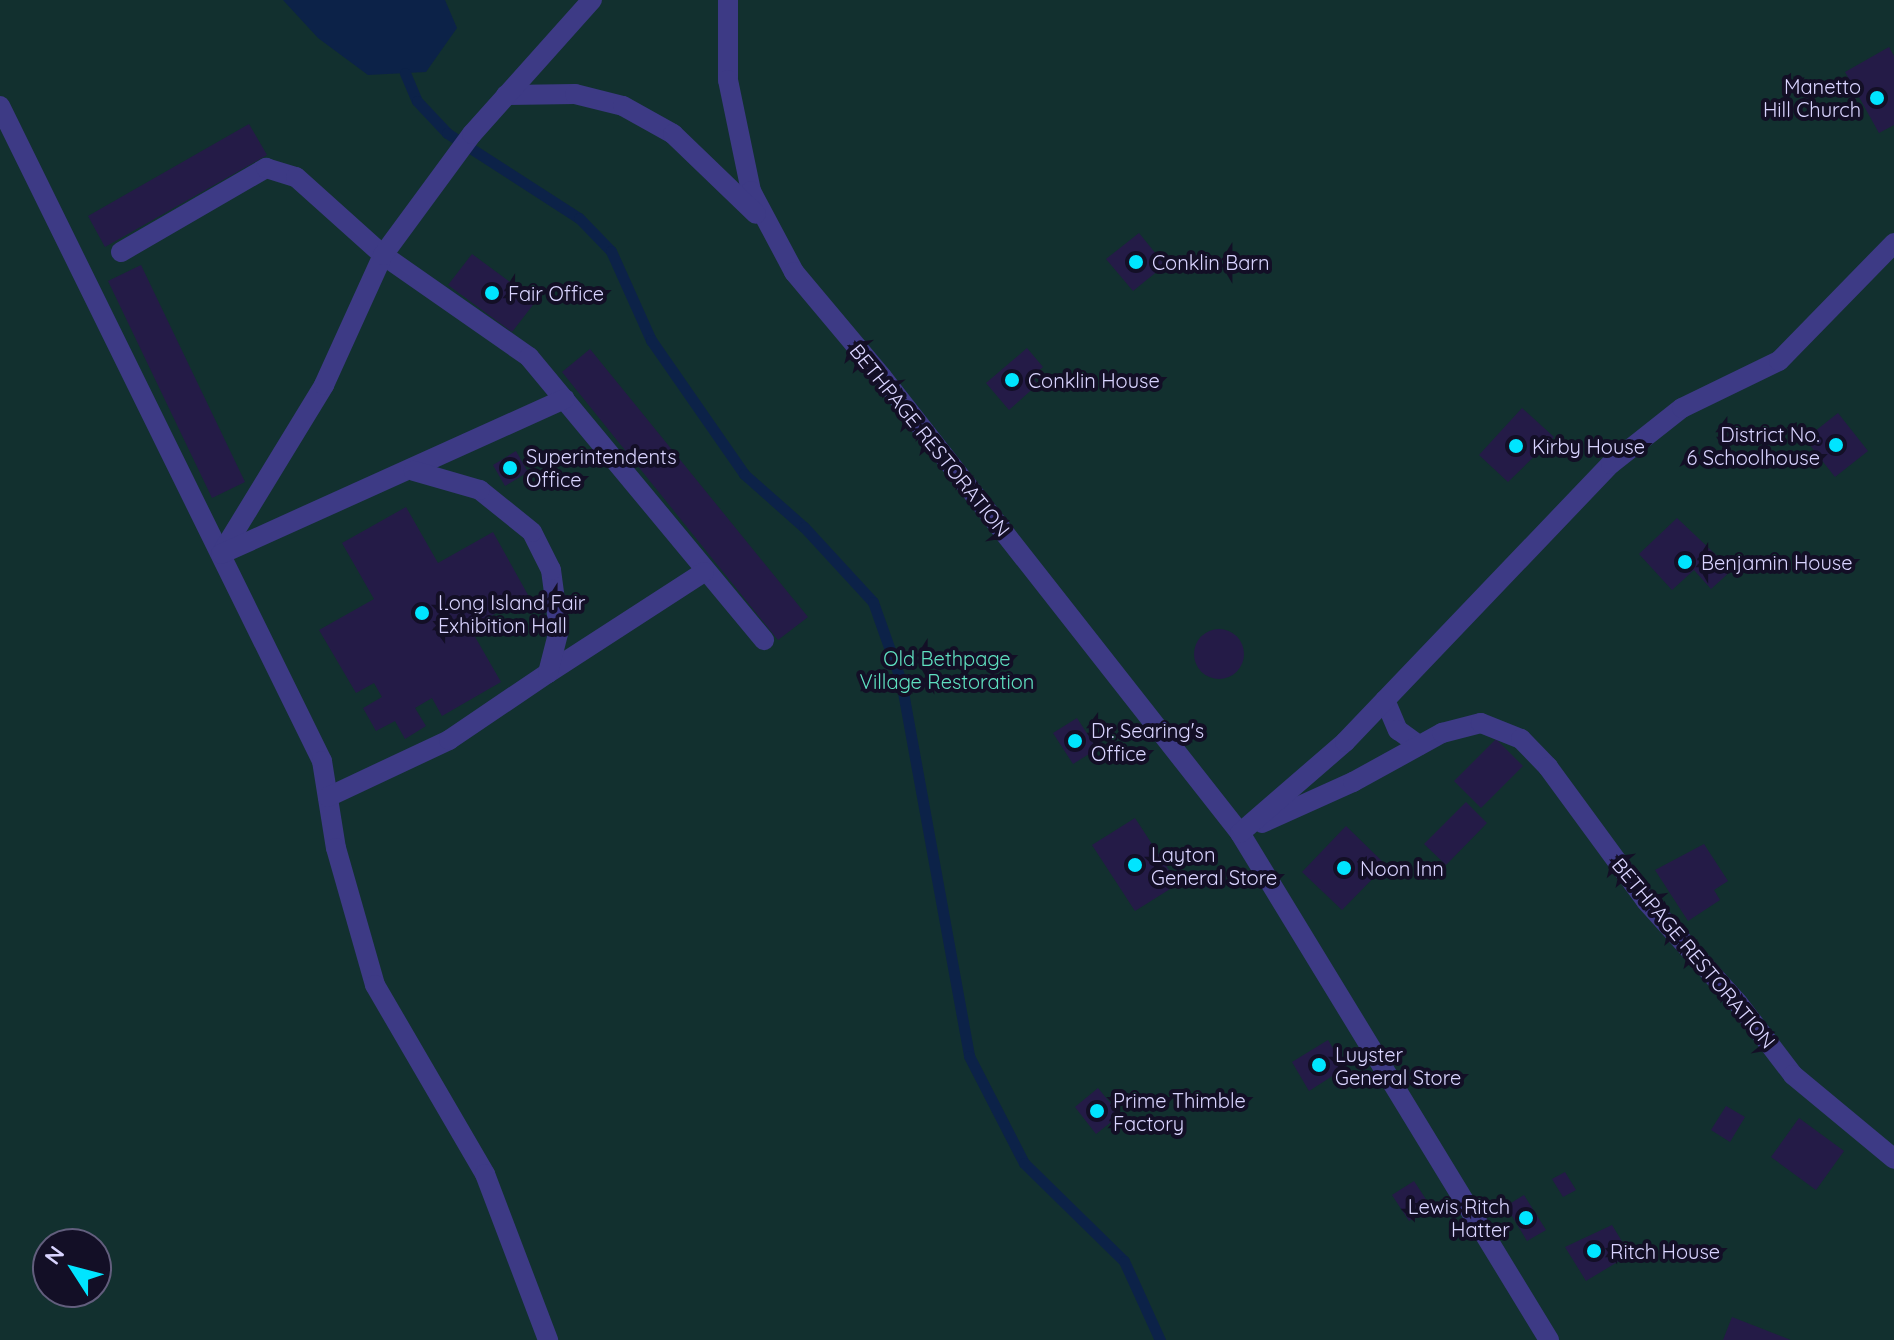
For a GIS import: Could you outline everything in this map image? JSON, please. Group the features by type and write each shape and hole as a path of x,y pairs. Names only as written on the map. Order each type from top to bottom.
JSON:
{"street":[{"path":"221,554 324,385 383,255 472,134 592,0"},
{"name":"BETHPAGE RESTORATION","path":"728,0 728,80 751,191 794,272 882,377 1240,833 1549,1340"},
{"path":"506,95 575,94 623,106 673,134 709,164 772,232"},
{"path":"0,106 322,761 336,848 375,985 485,1174 548,1340"},
{"path":"121,252 266,168 296,177 383,255 529,357 704,572 764,640"},
{"path":"1240,833 1385,700 1611,464 1682,408 1779,361 1894,243"},
{"path":"221,554 414,471 565,399"},
{"path":"414,471 480,490 532,532 551,570 559,630 548,673"},
{"path":"328,797 449,740 704,572"},
{"path":"1385,700 1398,730 1419,745"},
{"name":"BETHPAGE RESTORATION","path":"1240,833 1442,733 1481,723 1521,739 1548,767 1646,901 1738,1003 1793,1075 1894,1159"}],"green space":[{"name":"Old Bethpage Village Restoration","path":"0,0 1894,0 1894,1340 0,1340"}],"water":[{"path":"283,0 445,0 457,28 426,72 368,75 318,38"}],"building":[{"name":"Manetto Hill Church","path":"1889,47 1894,56 1894,125 1879,133 1845,72"},
{"path":"249,124 267,155 105,247 88,216"},
{"name":"Conklin Barn","path":"1139,233 1165,265 1133,291 1106,259"},
{"name":"Fair Office","path":"472,254 536,301 512,332 448,285"},
{"path":"141,265 245,482 212,498 108,281"},
{"name":"Conklin House","path":"1027,348 1043,367 1032,377 1038,384 1009,410 986,383"},
{"path":"590,349 808,617 778,640 562,372"},
{"name":"Kirby House","path":"1522,408 1554,437 1508,482 1479,455"},
{"name":"District No. 6 Schoolhouse","path":"1838,413 1868,451 1835,477 1805,439"},
{"name":"Superintendents Office","path":"516,451 528,472 505,486 493,465"},
{"name":"Long Island Fair Exhibition Hall","path":"406,507 438,563 493,532 528,595 470,628 501,682 442,716 432,698 415,708 426,726 405,739 395,721 376,731 363,708 382,697 374,683 356,693 319,630 374,599 342,543"},
{"name":"Benjamin House","path":"1677,518 1732,570 1711,589 1694,570 1672,590 1639,554"},
{"path":"1219,629 1236,637 1244,654 1236,671 1219,679 1202,671 1194,654 1202,637"},
{"name":"Dr. Searing's Office","path":"1077,718 1097,749 1073,764 1053,733"},
{"path":"1496,739 1523,766 1481,808 1454,781"},
{"path":"1466,802 1487,823 1446,865 1424,844"},
{"name":"Layton General Store","path":"1135,818 1178,884 1135,911 1092,845"},
{"name":"Noon Inn","path":"1346,826 1386,865 1342,910 1302,872"},
{"path":"1704,844 1728,881 1714,890 1720,900 1688,921 1655,870"},
{"name":"Luyster General Store","path":"1328,1040 1345,1068 1309,1091 1292,1062"},
{"name":"Prime Thimble Factory","path":"1098,1088 1120,1115 1096,1134 1075,1107"},
{"path":"1726,1106 1745,1117 1730,1142 1711,1130"},
{"path":"1799,1118 1844,1151 1816,1190 1771,1157"},
{"path":"1565,1172 1576,1190 1563,1197 1552,1179"},
{"path":"1414,1181 1431,1207 1409,1221 1392,1195"},
{"name":"Lewis Ritch Hatter","path":"1524,1195 1546,1230 1527,1241 1506,1206"},
{"name":"Ritch House","path":"1612,1225 1626,1248 1616,1254 1619,1261 1586,1281 1565,1247"},
{"path":"1732,1317 1791,1340 1723,1340"}],"waterway":[{"path":"405,73 417,101 447,133 579,218 611,251 651,340 744,474 804,527 873,602 901,681 969,1056 1024,1163 1124,1261 1160,1340"}],"place":[{"name":"Manetto Hill Church","path":"1877,98"},
{"name":"Conklin Barn","path":"1136,262"},
{"name":"Fair Office","path":"492,293"},
{"name":"Conklin House","path":"1012,380"},
{"name":"District No. 6 Schoolhouse","path":"1836,445"},
{"name":"Kirby House","path":"1516,446"},
{"name":"Superintendents Office","path":"510,468"},
{"name":"Benjamin House","path":"1685,562"},
{"name":"Long Island Fair Exhibition Hall","path":"422,613"},
{"name":"Dr. Searing's Office","path":"1075,741"},
{"name":"Layton General Store","path":"1135,865"},
{"name":"Noon Inn","path":"1344,868"},
{"name":"Luyster General Store","path":"1319,1065"},
{"name":"Prime Thimble Factory","path":"1097,1111"},
{"name":"Lewis Ritch Hatter","path":"1526,1218"},
{"name":"Ritch House","path":"1594,1251"}]}
